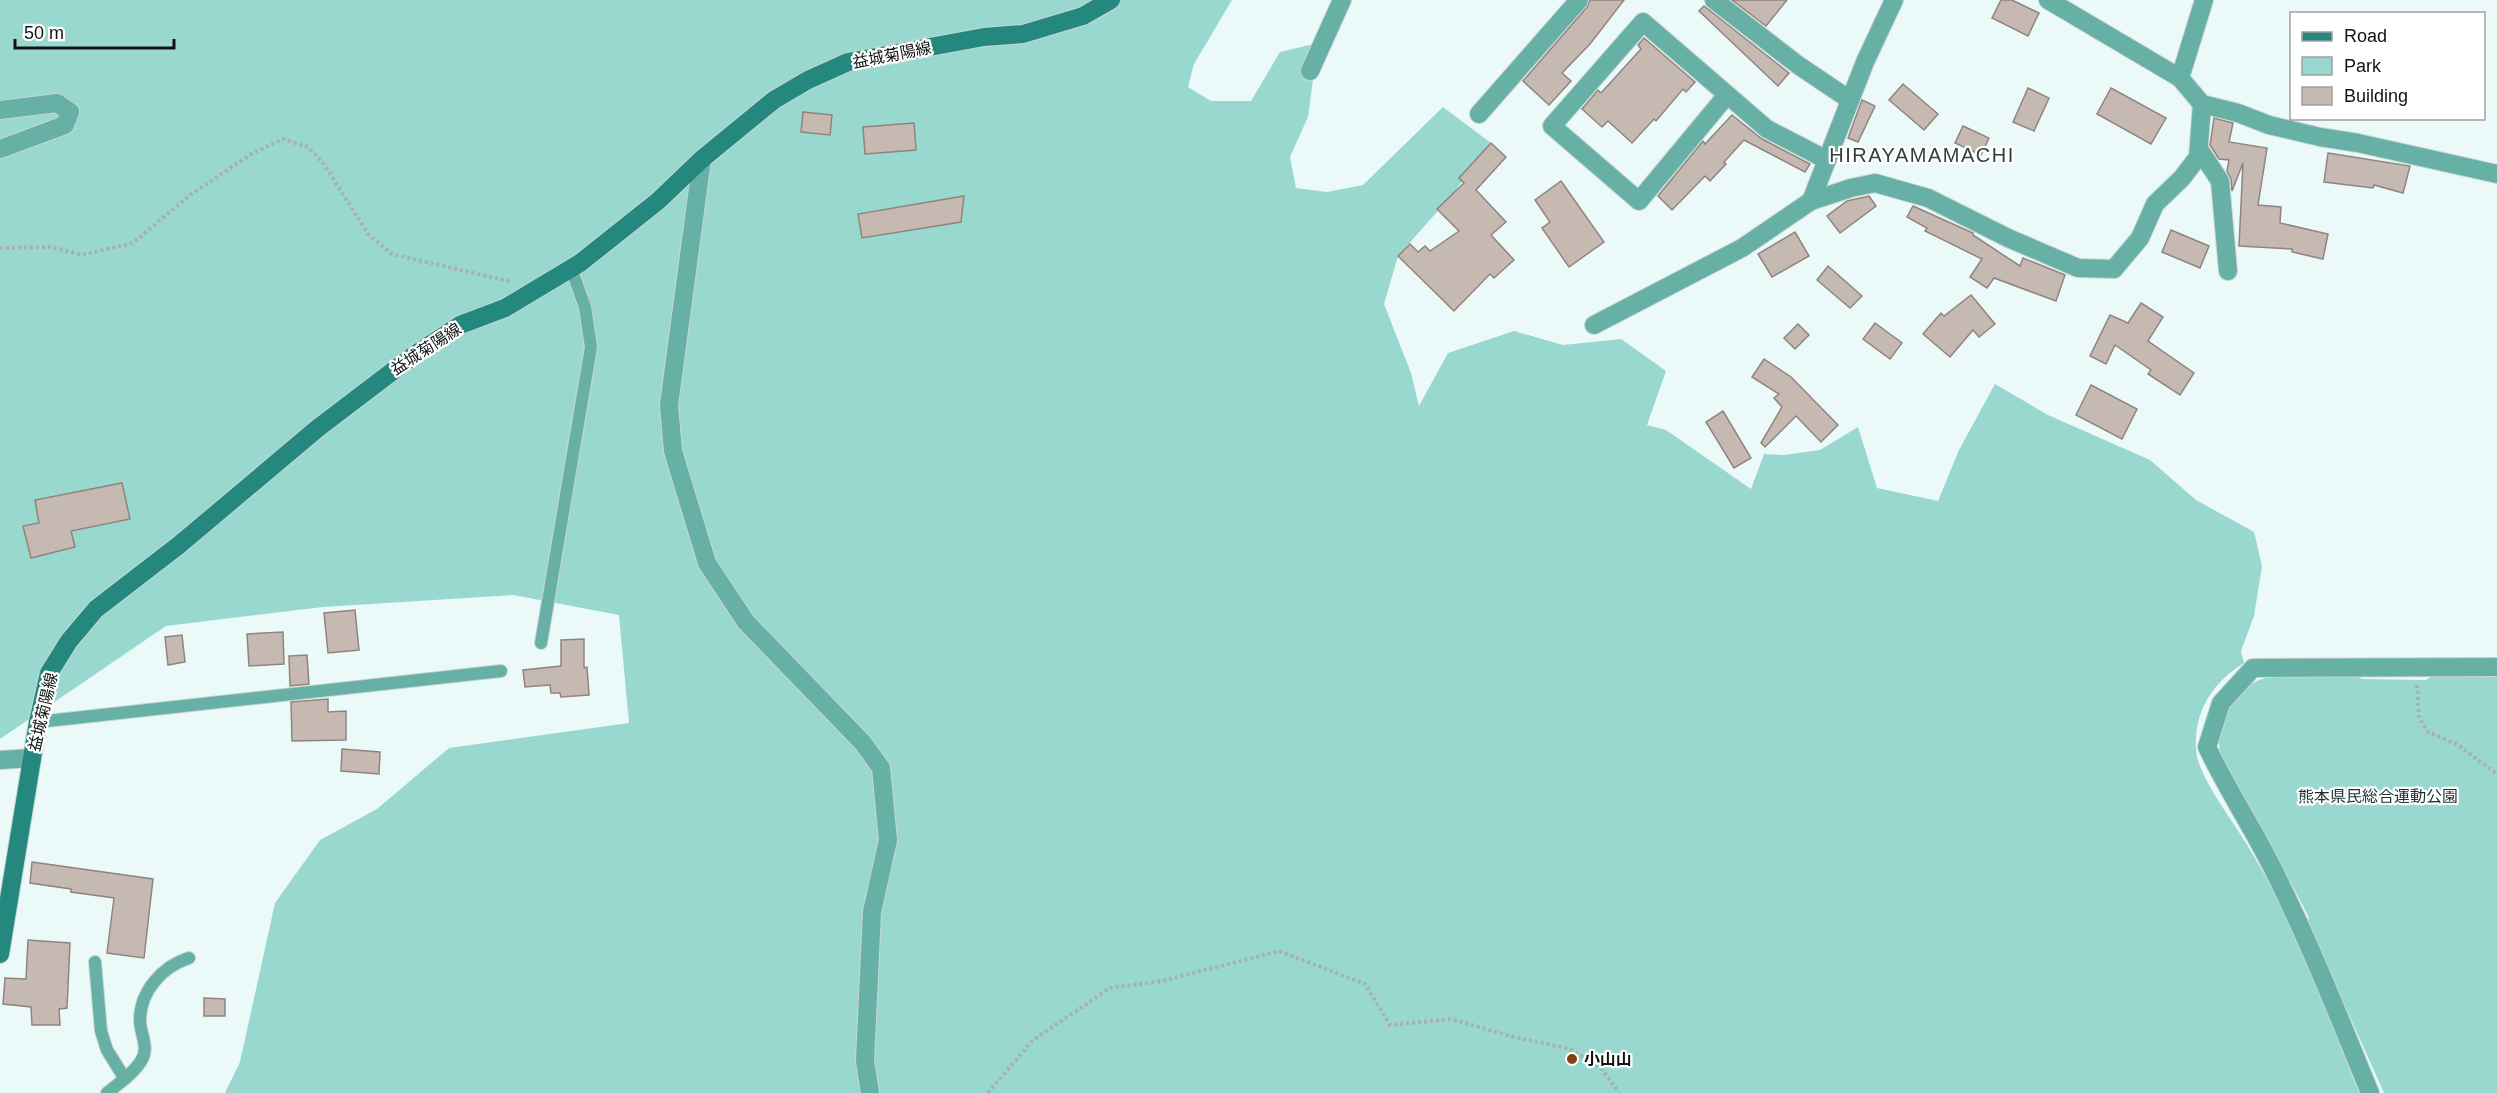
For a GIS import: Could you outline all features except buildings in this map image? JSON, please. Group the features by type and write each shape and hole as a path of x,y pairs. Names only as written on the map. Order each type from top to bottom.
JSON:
{"main road":[{"name":"益城菊陽線","path":"0,954 38,722 49,673 69,641 96,609 179,545 226,503 371,386 460,325 505,308 536,287 571,268 658,201 702,159 774,100 808,80 848,62 984,37 1023,34 1083,16 1111,0"}],"street":[{"path":"1310,71 1342,0"},
{"path":"1479,114 1579,0"},
{"path":"1714,0 1798,65 1850,100"},
{"path":"1811,201 1865,62 1894,0"},
{"path":"2048,0 2180,78 2202,104 2238,113 2269,125 2497,174"},
{"path":"2180,78 2204,0"},
{"path":"1727,95 1639,201 1552,126 1643,22 1767,129 1827,160"},
{"path":"0,110 57,103 70,112 65,125 0,148"},
{"path":"1594,325 1742,248 1811,201 1875,183 1928,198 2008,238 2078,268 2114,269 2140,238 2155,204 2182,178 2198,157 2202,104"},
{"path":"2199,149 2220,181 2228,271"},
{"path":"702,159 669,405 673,451 707,563 746,622 863,743 881,768 888,840 872,912 865,1061 870,1093"},
{"path":"2370,1093 2301,925 2271,865 2224,784 2207,747 2221,703 2253,668 2497,667"},
{"path":"0,760 32,758"}],"lane":[{"path":"541,643 591,347 585,307 571,268"},
{"path":"38,722 501,671"},
{"path":"107,1093 141,1061 146,1048 140,1020 149,989 159,974 170,966 189,958"},
{"path":"95,962 101,1031 107,1050 125,1078"}],"path":[{"path":"0,248 51,247 82,255 133,243 190,195 251,154 283,139 308,147 324,164 368,234 392,254 536,287"},
{"path":"2417,679 2419,718 2428,732 2458,745 2497,774"},
{"path":"988,1093 1032,1041 1110,988 1162,981 1279,951 1365,984 1390,1025 1451,1019 1570,1049 1602,1069 1619,1093"}],"green space":[{"path":"0,0 1232,0 1194,64 1188,87 1211,101 1251,101 1280,52 1318,43 1308,117 1290,157 1296,188 1327,192 1363,185 1443,107 1491,143 1452,195 1398,256 1384,304 1411,373 1419,406 1448,353 1514,331 1563,345 1621,339 1666,371 1647,425 1666,430 1751,489 1764,454 1784,455 1820,450 1858,427 1877,488 1938,501 1959,450 1995,384 2048,415 2150,460 2196,500 2254,532 2262,566 2254,616 2241,651 2244,663 2223,679 2208,699 2198,722 2196,749 2201,768 2212,790 2256,860 2290,925 2359,1093 225,1093 240,1062 275,903 320,840 377,809 449,748 629,723 619,615 513,595 323,607 166,626 0,739"},
{"name":"熊本県民総合運動公園","path":"2348,672 2362,679 2426,680 2437,673 2497,674 2497,1093 2384,1093 2307,921 2309,918 2222,762 2219,750 2221,727 2231,705 2247,687 2257,681 2277,676"}],"place":[{"name":"小山山","path":"1572,1059"}],"district":[{"name":"HIRAYAMAMACHI","path":"1922,155"}]}
